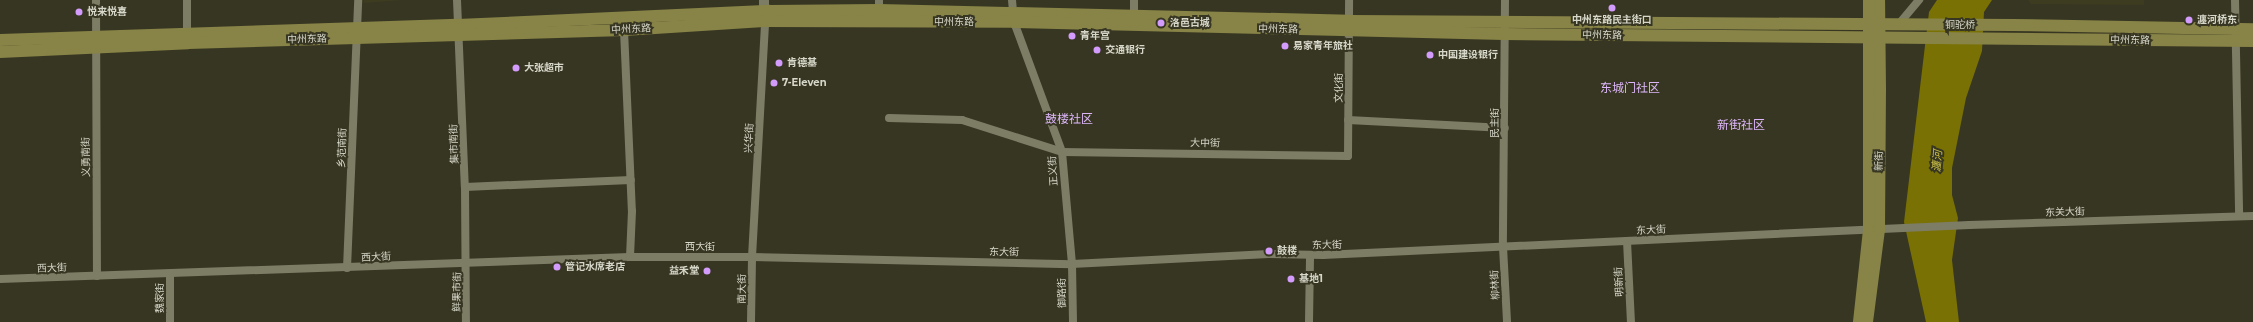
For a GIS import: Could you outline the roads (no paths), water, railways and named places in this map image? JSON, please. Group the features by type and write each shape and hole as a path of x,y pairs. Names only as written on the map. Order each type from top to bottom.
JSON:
{"main road":[{"name":"新街","path":"1869,0 1875,25"},
{"name":"新街","path":"1867,322 1874,230 1875,25 1879,0"},
{"name":"中州东路","path":"458,30 767,9 879,5 1013,17"},
{"name":"中州东路","path":"0,52 187,33 624,30 767,9 1349,26 1504,28 1875,38 1905,29"},
{"name":"中州东路","path":"1504,28 1875,25 1905,29"},
{"name":"中州东路","path":"2013,25 2235,36 2253,41"},
{"name":"铜驼桥","path":"1905,29 2013,25"},
{"name":"铜驼桥","path":"1905,29 2006,38"},
{"name":"中州东路","path":"2006,38 2235,36 2253,29"},
{"name":"中州东路","path":"0,40 95,43 356,32"},
{"path":"1859,322 1874,230"}],"street":[{"name":"义勇南街","path":"96,0 97,276"},
{"path":"187,0 187,33"},
{"name":"乡范南街","path":"347,268 358,0"},
{"name":"集市南街","path":"457,0 467,262"},
{"path":"1012,0 1013,17"},
{"path":"1134,0 1134,20"},
{"name":"文化街","path":"1348,156 1349,0"},
{"name":"民主街","path":"1503,247 1505,0"},
{"path":"1905,29 1919,0"},
{"path":"2235,0 2239,216"},
{"name":"兴华街","path":"752,257 767,9"},
{"name":"正义街","path":"1013,17 1066,152 1072,264"},
{"path":"624,30 631,180 630,257"},
{"name":"大中街","path":"889,118 962,120 1066,152 1348,156"},
{"path":"1348,120 1505,128"},
{"path":"465,187 631,180"},
{"name":"东关大街","path":"1874,230 1969,225 2253,216"},
{"name":"东大街","path":"752,257 1072,264 1269,254 1310,255 1874,230"},
{"name":"明新街","path":"1627,241 1632,322"},
{"name":"柳林街","path":"1503,247 1507,322"},
{"path":"1309,322 1310,255"},
{"name":"西大街","path":"0,279 630,257 752,257"},
{"name":"南大街","path":"751,322 752,257"},
{"name":"鲜果市街","path":"466,322 467,262"},
{"name":"御路街","path":"1072,264 1073,322"},
{"name":"魏家街","path":"170,274 170,322"}],"water":[{"name":"瀍河","path":"1937,0 1992,0 1984,12 1982,51 1966,98 1952,168 1952,195 1958,218 1952,260 1959,322 1926,322 1904,222 1929,12"}],"place":[{"name":"中州东路民主街口","path":"1612,8"},
{"name":"悦来悦喜","path":"79,12"},
{"name":"瀍河桥东","path":"2189,20"},
{"name":"洛邑古城","path":"1161,23"},
{"name":"青年宫","path":"1072,36"},
{"name":"易家青年旅社","path":"1285,46"},
{"name":"交通银行","path":"1097,50"},
{"name":"中国建设银行","path":"1430,55"},
{"name":"肯德基","path":"779,63"},
{"name":"大张超市","path":"516,68"},
{"name":"7-Eleven","path":"774,83"},
{"name":"鼓楼","path":"1269,251"},
{"name":"管记水席老店","path":"557,267"},
{"name":"益禾堂","path":"707,271"},
{"name":"基地1","path":"1291,279"}],"district":[{"name":"东城门社区","path":"1630,88"},
{"name":"鼓楼社区","path":"1069,119"},
{"name":"新街社区","path":"1741,125"}]}
